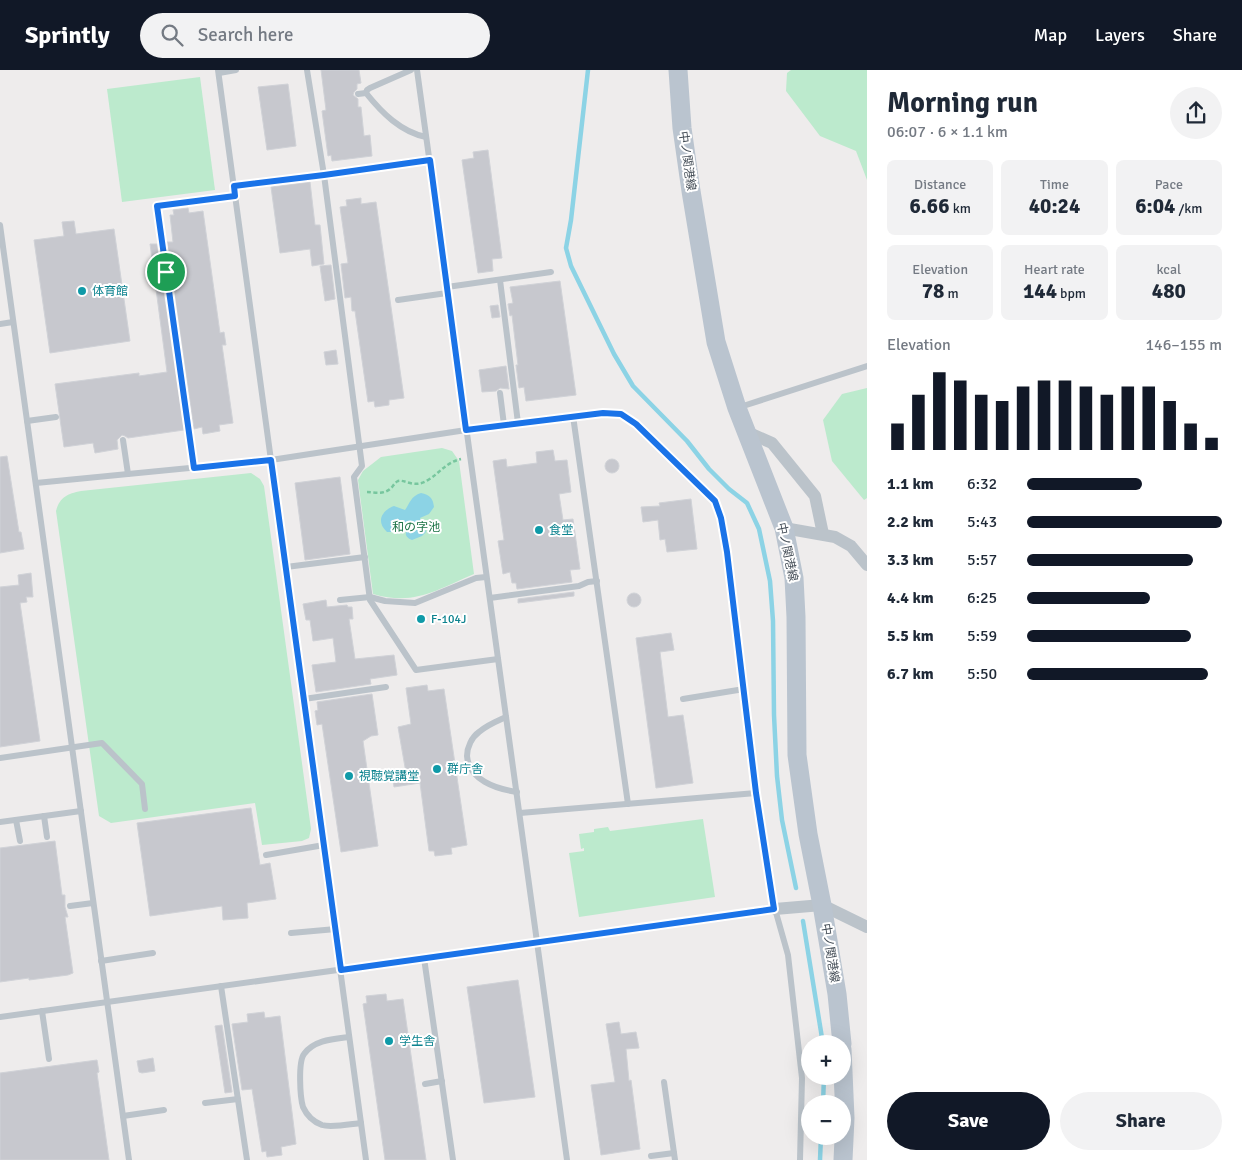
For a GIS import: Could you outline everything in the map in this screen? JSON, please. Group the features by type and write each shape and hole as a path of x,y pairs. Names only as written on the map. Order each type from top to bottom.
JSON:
{"main road":[{"name":"中ノ関港線","path":"678,70 682,128 716,342 737,408 784,528 794,578 798,755 808,834 837,994 841,1035"},
{"path":"844,1085 844,1160"}],"street":[{"path":"747,432 772,443 815,496 823,534"},
{"path":"784,528 835,537 851,546 867,565"},
{"path":"774,909 822,904 867,928"}],"lane":[{"path":"236,70 218,71 366,1160"},
{"path":"308,70 360,446 362,466 354,477 370,600 416,670 498,659"},
{"path":"358,94 366,93 370,88 411,70"},
{"path":"418,70 567,1160"},
{"path":"366,93 383,112 407,131 426,137"},
{"path":"234,186 430,160"},
{"path":"194,468 157,206 235,196"},
{"path":"0,225 129,1160"},
{"path":"398,300 551,272"},
{"path":"500,280 518,423"},
{"path":"0,324 13,322"},
{"path":"737,408 867,366"},
{"path":"500,393 504,425"},
{"path":"36,483 271,460 466,430 603,413 621,414 636,424 715,501 721,518 727,552 756,793 774,909 788,955 802,1078 800,1160"},
{"path":"573,416 628,804"},
{"path":"28,421 56,417"},
{"path":"123,440 128,474"},
{"path":"286,567 364,557"},
{"path":"340,600 370,597 385,601 415,603 476,578 486,577"},
{"path":"490,598 579,586 596,581"},
{"path":"304,699 386,687"},
{"path":"683,699 744,689"},
{"path":"506,717 477,733 467,752 468,764 474,774 484,781 506,790 517,792"},
{"path":"0,758 102,743 142,784 145,809"},
{"path":"520,813 756,793"},
{"path":"0,822 81,811"},
{"path":"44,816 47,838"},
{"path":"16,820 20,841"},
{"path":"266,855 324,845"},
{"path":"70,906 93,903"},
{"path":"0,1017 774,909"},
{"path":"291,933 336,929"},
{"path":"101,962 153,953"},
{"path":"424,958 453,1160"},
{"path":"221,986 247,1160"},
{"path":"42,1011 49,1059"},
{"path":"349,1037 314,1044 303,1054 299,1066 303,1107 312,1120 324,1126 361,1123"},
{"path":"425,1084 442,1081"},
{"path":"651,1156 674,1156 664,1082"},
{"path":"205,1104 238,1099"},
{"path":"123,1116 164,1110"}],"path":[{"path":"356,496 365,492 378,493 387,491 398,481 412,484 427,481 447,464 458,460"}],"green space":[{"path":"791,70 867,70 867,180 856,151 820,136 786,91 787,73"},
{"path":"200,77 215,190 122,202 107,89"},
{"path":"867,388 867,498 864,500 832,461 823,420 842,394"},
{"name":"和の字池","path":"442,448 452,451 459,461 474,574 436,591 413,597 401,598 373,594 358,480 363,471 381,457"},
{"path":"251,473 260,479 264,486 311,829 309,838 302,841 262,845 255,803 111,823 99,816 56,511 58,506 65,497 81,491"},
{"path":"703,819 715,897 579,917 569,853 584,851 584,848 581,849 579,834 594,832 594,829 608,827 610,831"}],"water":[{"path":"421,493 430,497 434,507 429,514 420,518 426,532 412,540 406,535 405,525 394,532 387,532 381,521 383,514 394,506 405,510 413,498"}],"building":[{"path":"321,70 359,70 361,83 357,84 357,89 353,95 358,99 358,107 361,107 364,136 370,135 372,156 332,161 331,155 328,156 322,111 326,110"},
{"path":"288,84 296,146 267,150 258,87"},
{"path":"488,150 502,258 492,259 493,271 478,273 462,160 474,158 473,152"},
{"path":"310,182 315,225 320,225 324,264 312,266 310,249 280,253 271,187"},
{"path":"361,198 361,204 376,202 404,398 389,400 389,405 375,407 374,401 368,402 355,311 352,311 351,297 345,298 341,264 348,263 340,207 347,206 346,200"},
{"path":"188,208 189,213 203,211 220,333 224,332 226,345 222,345 233,423 219,425 220,431 203,434 202,427 194,429 167,242 173,242 170,215 174,215 173,210"},
{"name":"体育館","path":"74,221 76,234 114,229 130,341 50,353 34,240 64,236 62,222"},
{"path":"150,244 157,244 184,430 128,438 122,435 117,440 118,449 95,453 93,443 64,447 55,384 139,373 139,376 167,372"},
{"path":"331,265 335,299 325,301 320,266"},
{"path":"560,281 576,395 526,401 524,387 519,388 512,315 510,316 508,304 513,303 510,287"},
{"path":"498,305 500,317 492,318 490,306"},
{"path":"336,350 338,364 326,365 324,352"},
{"path":"506,366 509,389 500,388 496,391 482,392 479,370"},
{"name":"食堂","path":"553,450 555,461 567,460 571,492 559,494 563,520 573,519 580,569 570,570 572,582 517,589 516,583 512,583 510,572 503,574 498,541 504,540 493,461 506,459 507,467 537,463 536,452"},
{"path":"7,456 19,532 21,532 24,549 0,553 0,457"},
{"path":"609,459 615,459 619,466 615,473 609,473 605,469 605,463"},
{"path":"340,477 350,554 305,560 295,483"},
{"path":"691,499 697,549 667,552 665,539 660,540 658,520 643,522 641,507 660,506 659,503"},
{"path":"31,573 33,597 26,597 27,602 20,603 40,741 0,747 0,587 19,585 18,575"},
{"path":"574,592 574,596 518,603 518,599"},
{"path":"631,593 637,593 641,600 637,607 631,607 627,603 627,597"},
{"path":"326,600 327,607 347,605 352,607 353,619 349,619 355,659 394,655 397,675 370,679 371,684 316,692 312,665 336,662 333,638 313,641 310,620 306,620 303,604"},
{"path":"671,633 674,650 660,652 668,717 683,715 693,783 656,788 636,638"},
{"name":"群庁舎","path":"427,685 428,691 444,689 467,845 451,848 452,854 435,856 434,851 429,851 420,783 394,787 392,774 406,773 398,727 411,724 406,688"},
{"name":"視聴覚講堂","path":"372,694 378,735 371,736 363,741 378,846 341,852 322,724 317,725 315,711 318,710 317,702"},
{"path":"251,808 260,865 270,863 276,899 247,903 248,918 223,920 222,906 150,916 137,823"},
{"path":"55,841 62,895 65,895 65,907 68,917 65,917 73,973 29,980 29,978 0,982 0,848"},
{"path":"518,980 535,1097 484,1103 467,987"},
{"name":"学生舎","path":"386,994 387,1001 403,999 426,1160 385,1160 363,1004 367,1003 366,996"},
{"path":"264,1012 265,1018 280,1016 296,1144 281,1147 282,1155 267,1157 266,1151 262,1152 252,1089 242,1090 232,1024 248,1022 247,1014"},
{"path":"619,1022 621,1034 636,1032 639,1048 626,1049 640,1149 601,1155 591,1085 615,1082 606,1024"},
{"path":"222,1025 232,1092 225,1093 215,1026"},
{"path":"153,1058 155,1071 139,1072 137,1061"},
{"path":"97,1060 99,1072 97,1073 109,1160 0,1160 0,1073"}],"waterway":[{"path":"588,70 571,220 566,248 571,266 614,354 633,386 687,441 709,469 729,489 747,503 759,529 770,581 773,621 777,776 782,820 796,888"},
{"path":"803,921 822,1035"},
{"path":"823,1095 824,1085"},
{"path":"820,1160 821,1145"}],"place":[{"name":"体育館","path":"82,291"},
{"name":"食堂","path":"539,530"},
{"name":"F-104J","path":"421,619"},
{"name":"群庁舎","path":"437,769"},
{"name":"視聴覚講堂","path":"349,776"},
{"name":"学生舎","path":"389,1041"}],"route":[{"path":"430,160 466,430 603,413 621,414 636,424 704,488 715,501 721,518 727,552 756,793 774,909 341,970 271,460 194,468 166,272 157,206 235,196 234,186 430,160"}]}
